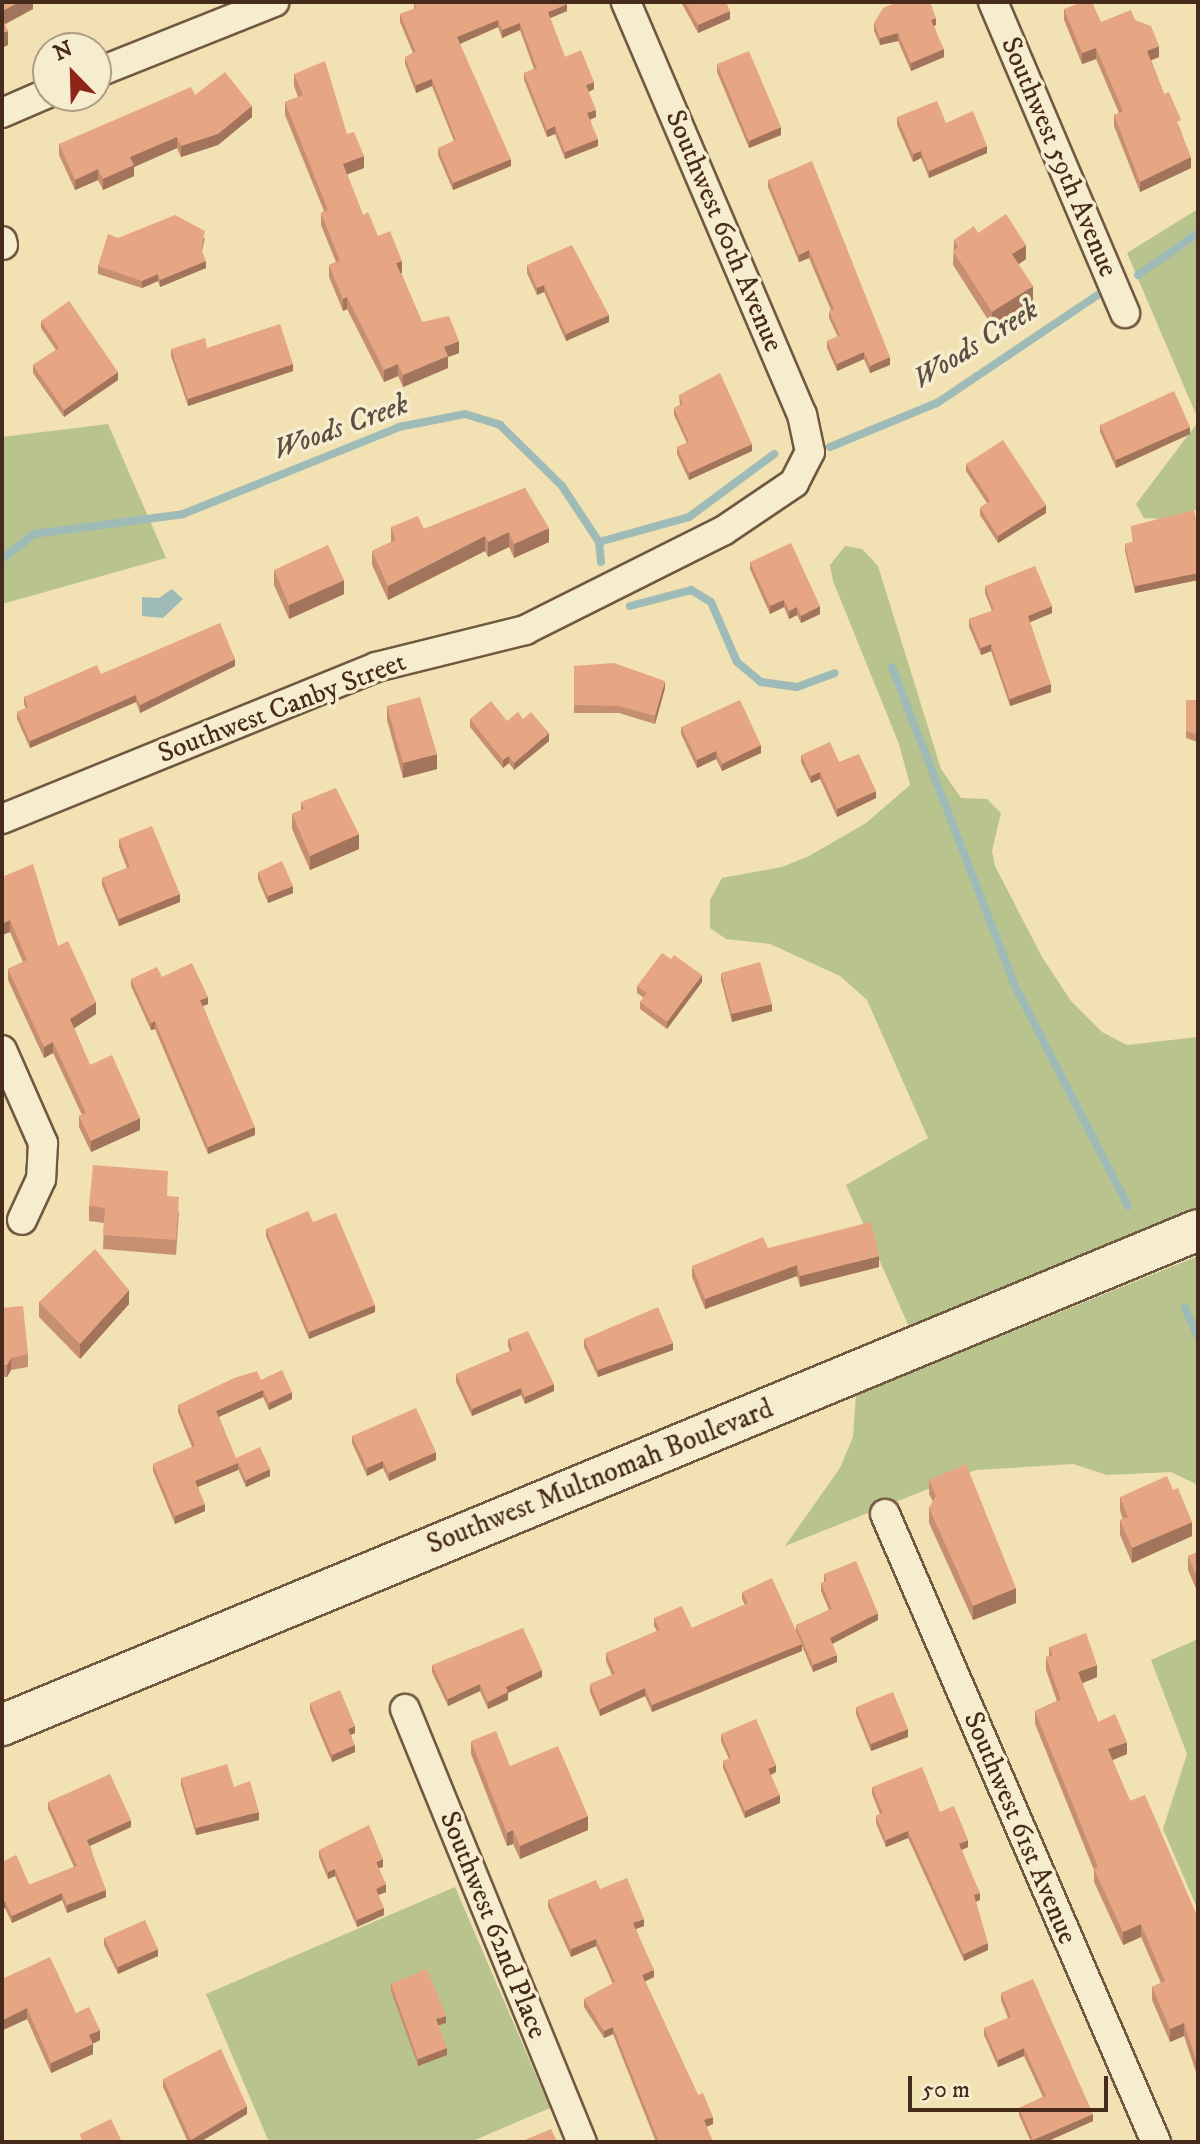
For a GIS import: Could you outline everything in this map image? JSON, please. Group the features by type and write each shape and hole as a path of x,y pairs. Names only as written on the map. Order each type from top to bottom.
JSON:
{"main road":[{"name":"Southwest Multnomah Boulevard","path":"2,1725 1198,1230"}],"street":[{"path":"112,67 274,2"},
{"name":"Southwest 60th Avenue","path":"626,2 802,415 808,463"},
{"name":"Southwest 59th Avenue","path":"993,2 1125,313"},
{"path":"2,113 32,100"},
{"name":"Southwest Canby Street","path":"2,819 376,667 525,630 755,514 787,490 808,463"},
{"path":"2,1050 43,1143 41,1179 22,1220"},
{"name":"Southwest 61st Avenue","path":"885,1514 1156,2142"},
{"name":"Southwest 62nd Place","path":"405,1709 582,2142"}],"green space":[{"path":"1198,209 1198,419 1127,253"},
{"path":"1198,422 1198,509 1164,519 1144,518 1136,504"},
{"path":"108,424 166,558 2,604 2,437"},
{"path":"845,546 862,549 878,566 941,769 961,798 987,799 1001,813 992,851 995,866 1042,957 1071,1001 1102,1032 1127,1045 1198,1037 1198,1209 910,1329 846,1185 928,1138 867,1000 840,976 770,944 726,939 710,928 710,900 722,878 782,867 809,856 866,823 910,785 899,744 833,581 830,565"},
{"path":"1198,1256 1198,1485 1171,1472 1107,1475 1073,1464 976,1470 785,1546 840,1468 853,1437 856,1395"},
{"path":"1198,1639 1198,1910 1163,1829 1187,1754 1151,1660"},
{"path":"455,1887 550,2108 470,2142 269,2142 206,1994"}],"water":[{"path":"172,589 183,599 163,618 142,616 142,597 159,598"}],"building":[{"path":"2,2 19,2 2,11"},
{"path":"416,2 567,2 548,12 565,57 581,50 594,82 586,85 596,110 587,113 598,139 565,152 555,126 547,130 524,73 537,68 520,23 502,30 498,20 457,37 511,159 453,183 438,148 456,140 432,79 416,85 405,57 416,52 400,14 416,8"},
{"path":"685,2 726,2 730,11 698,25"},
{"path":"898,2 930,2 936,18 931,20 944,49 911,63 898,33 880,38 874,23 883,8"},
{"path":"1082,2 1092,2 1101,22 1131,10 1135,20 1151,26 1159,46 1147,51 1164,94 1169,92 1181,120 1177,122 1191,157 1140,182 1114,115 1123,111 1096,48 1082,53 1064,9"},
{"path":"2,17 8,31 2,33"},
{"path":"749,51 781,127 749,141 717,64"},
{"path":"325,61 347,134 354,132 364,156 343,164 363,215 368,212 378,236 390,231 402,261 396,263 422,322 449,316 459,341 444,347 448,356 403,375 398,364 384,370 347,297 343,299 329,265 340,261 321,213 328,210 285,102 303,95 294,74"},
{"path":"225,72 252,106 218,134 181,146 177,137 130,157 134,165 103,179 98,169 75,180 59,144 191,87 195,95"},
{"path":"937,101 946,123 973,111 987,146 929,171 921,151 913,154 897,117"},
{"path":"812,161 890,357 870,366 864,352 837,364 827,341 840,335 829,311 834,309 809,250 799,255 768,180"},
{"path":"1006,214 1026,245 1012,254 1033,286 992,312 953,251 958,247 954,240 974,226 978,233"},
{"path":"175,215 205,231 201,249 206,261 160,280 158,274 142,281 98,266 108,234 118,238"},
{"path":"572,245 609,315 566,334 544,285 537,288 527,265"},
{"path":"69,301 118,372 64,410 33,365 59,348 41,321"},
{"path":"280,324 293,364 188,399 171,349 205,338 207,348"},
{"path":"720,373 752,444 689,473 677,447 689,442 674,408 683,404 679,395"},
{"path":"1174,391 1190,427 1116,460 1100,425"},
{"path":"1003,440 1046,505 998,536 980,508 990,501 966,464"},
{"path":"525,488 549,528 514,544 509,532 488,542 485,536 388,586 372,551 396,540 391,527 418,516 424,529"},
{"path":"1194,510 1198,526 1198,573 1135,586 1125,544 1134,541 1131,526"},
{"path":"791,543 820,606 801,616 797,607 789,611 784,600 770,606 750,562"},
{"path":"328,545 344,580 289,605 274,570"},
{"path":"1035,566 1052,606 1028,616 1051,684 1010,699 991,644 981,648 969,619 994,610 985,586"},
{"path":"220,623 235,659 140,705 136,695 30,741 17,712 28,707 24,697 97,665 101,674"},
{"path":"614,663 665,681 655,716 619,706 574,705 574,666"},
{"path":"1196,692 1198,735 1186,731 1186,700 1196,700"},
{"path":"420,697 437,754 403,763 387,706"},
{"path":"740,700 761,745 722,764 716,751 697,760 681,727"},
{"path":"491,701 507,721 518,712 523,719 531,712 549,733 514,763 509,756 503,760 470,719"},
{"path":"830,742 839,762 859,754 876,791 837,809 820,772 811,776 801,755"},
{"path":"336,788 359,834 310,856 292,814 304,809 301,802"},
{"path":"152,826 180,894 119,919 102,878 130,867 119,839"},
{"path":"282,861 293,886 268,896 258,872"},
{"path":"33,864 58,946 68,941 96,1002 70,1019 90,1065 112,1055 140,1118 91,1141 79,1116 86,1113 53,1042 44,1047 8,969 27,960 10,920 2,924 2,877"},
{"path":"662,953 671,959 674,955 702,975 667,1022 640,1002 647,993 637,986"},
{"path":"760,962 772,1004 732,1014 721,973"},
{"path":"192,963 208,997 200,1000 255,1127 208,1147 155,1021 151,1023 131,979 157,967 162,977"},
{"path":"93,1165 168,1171 167,1196 179,1197 176,1240 103,1235 105,1208 89,1206"},
{"path":"308,1211 313,1222 336,1213 375,1305 309,1332 266,1229"},
{"path":"871,1222 879,1256 800,1276 797,1265 705,1299 692,1266 763,1237 768,1248"},
{"path":"95,1249 129,1290 80,1344 39,1302"},
{"path":"23,1306 28,1354 11,1358 7,1365 2,1365 2,1308"},
{"path":"658,1307 673,1343 598,1370 584,1339"},
{"path":"528,1331 554,1384 525,1397 521,1388 472,1409 456,1374 513,1350 508,1339"},
{"path":"282,1370 292,1392 269,1403 263,1390 216,1411 238,1463 195,1481 205,1504 175,1516 153,1464 195,1446 178,1405 234,1378 257,1371 261,1380"},
{"path":"416,1408 436,1452 389,1473 383,1461 367,1468 352,1436"},
{"path":"260,1447 270,1469 246,1480 236,1458"},
{"path":"966,1464 1016,1588 973,1606 929,1508 936,1496 929,1480"},
{"path":"1167,1476 1173,1490 1178,1488 1192,1522 1132,1548 1120,1520 1128,1517 1120,1497"},
{"path":"1198,1552 1198,1579 1188,1556"},
{"path":"856,1561 878,1613 830,1638 837,1655 813,1665 796,1625 832,1609 821,1583 827,1581 824,1574"},
{"path":"772,1578 802,1644 652,1705 645,1688 600,1709 590,1684 615,1674 606,1653 660,1630 654,1618 682,1606 692,1628 748,1603 742,1592"},
{"path":"523,1628 542,1670 506,1687 508,1692 488,1702 480,1684 448,1699 432,1665"},
{"path":"1086,1633 1097,1665 1078,1672 1098,1722 1115,1714 1127,1742 1108,1749 1130,1801 1145,1795 1198,1918 1198,2066 1184,2023 1170,2029 1152,1987 1165,1981 1141,1924 1123,1932 1094,1869 1098,1867 1035,1711 1061,1700 1046,1657 1053,1655 1049,1647"},
{"path":"340,1690 355,1726 348,1729 355,1745 332,1755 310,1703"},
{"path":"893,1692 908,1729 871,1744 856,1707"},
{"path":"756,1719 776,1765 768,1769 780,1795 745,1811 723,1761 731,1758 721,1734"},
{"path":"496,1731 510,1766 558,1746 588,1816 520,1846 513,1830 507,1833 471,1741"},
{"path":"227,1764 234,1787 250,1781 259,1812 196,1828 181,1778"},
{"path":"922,1767 940,1812 954,1806 968,1840 959,1844 980,1893 974,1895 988,1943 964,1954 908,1831 886,1840 876,1816 883,1813 872,1787"},
{"path":"110,1774 131,1820 87,1840 106,1890 67,1905 62,1893 12,1916 5,1901 2,1903 2,1862 16,1855 29,1885 77,1866 48,1802"},
{"path":"369,1825 383,1859 376,1862 386,1884 376,1889 384,1908 357,1920 335,1869 328,1872 319,1850"},
{"path":"627,1878 644,1919 633,1923 654,1970 642,1975 698,2095 703,2093 713,2117 704,2120 713,2142 659,2142 613,2027 604,2031 584,1999 615,1982 596,1939 571,1949 548,1900 596,1880 600,1889"},
{"path":"145,1920 158,1949 118,1967 104,1938"},
{"path":"50,1957 76,2013 89,2007 100,2030 89,2035 93,2044 51,2063 27,2008 3,2020 2,2017 2,1979"},
{"path":"427,1969 446,2016 436,2019 447,2048 418,2059 391,1984"},
{"path":"1033,1979 1093,2114 1033,2140 1019,2108 1046,2096 1024,2048 998,2060 984,2028 1011,2017 1001,1993"},
{"path":"221,2049 247,2106 191,2140 163,2079"},
{"path":"111,2119 122,2142 82,2142 80,2134"},
{"path":"551,2129 557,2142 520,2142"}],"waterway":[{"name":"Woods Creek","path":"1138,275 1198,233"},
{"name":"Woods Creek","path":"830,447 937,403 1099,294"},
{"name":"Woods Creek","path":"2,559 34,534 183,514 399,427 465,414 500,425 562,486 599,542 689,517 774,454"},
{"path":"599,542 601,562"},
{"path":"630,606 691,590 711,602 737,662 761,682 797,687 835,673"},
{"path":"892,667 1016,988 1128,1206"},
{"path":"1185,1308 1198,1337"}]}
